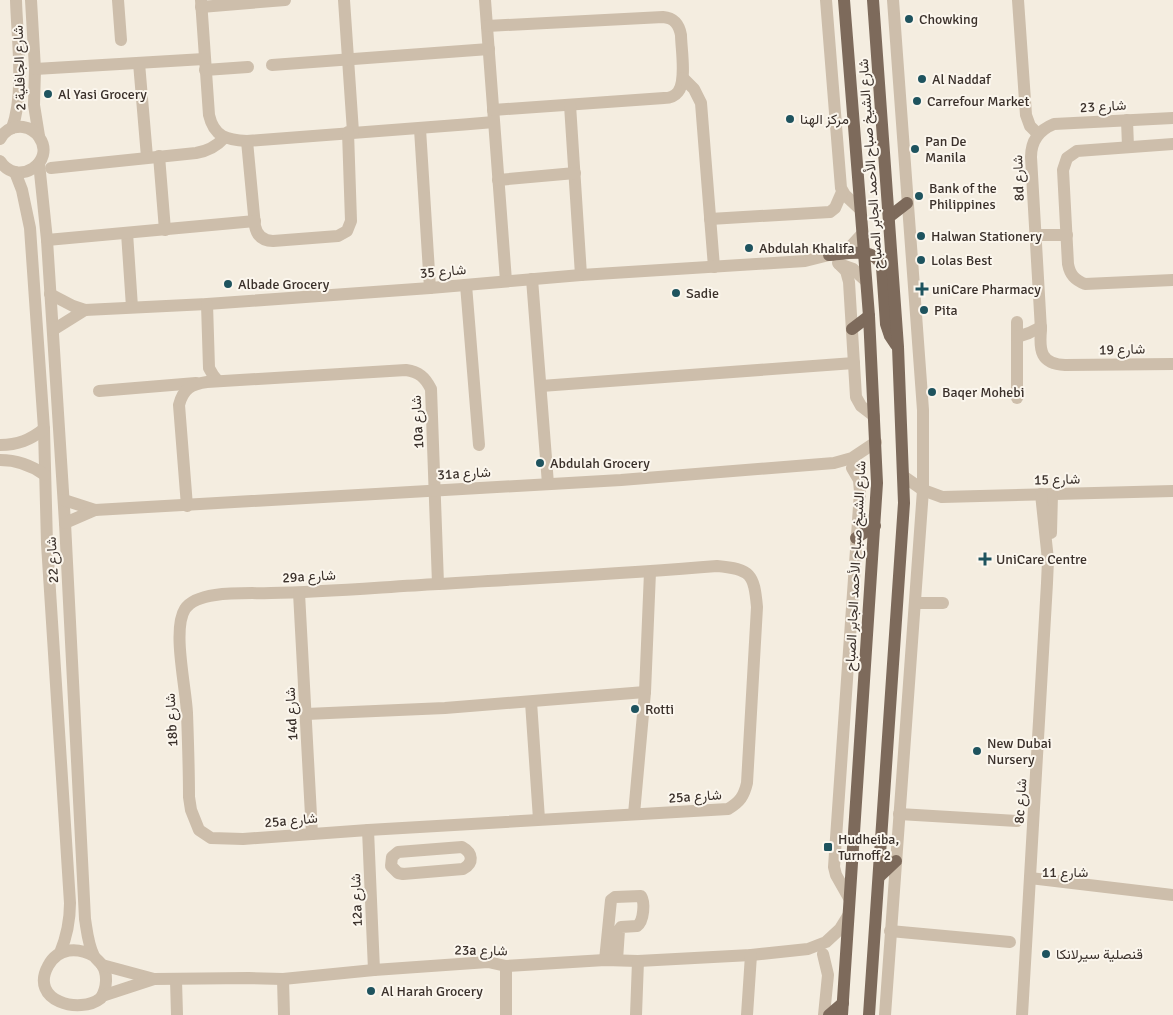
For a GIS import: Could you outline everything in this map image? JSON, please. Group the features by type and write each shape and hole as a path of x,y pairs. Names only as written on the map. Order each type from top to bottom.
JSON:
{"main road":[{"name":"شارع الشيخ صباح الأحمد الجابر الصباح","path":"842,1009 877,483 869,316 844,0"},
{"name":"شارع الشيخ صباح الأحمد الجابر الصباح","path":"869,1015 903,523 898,346 873,0"},
{"path":"889,217 907,203"},
{"path":"833,259 864,253 876,257 881,264 888,330 898,346"},
{"path":"852,329 869,316"},
{"path":"856,538 875,526"},
{"path":"878,877 896,861"},
{"path":"829,1015 842,1009"}],"street":[{"name":"شارع الجافلية 2","path":"4,133 17,112 19,96 16,0"},
{"name":"شارع الجافلية 2","path":"32,0 35,69 34,105 39,136 44,149 43,156 39,162"},
{"path":"118,0 121,40"},
{"path":"285,0 201,4 210,122 218,134 231,141 247,142 350,132 420,128 570,105 669,98 679,91 683,78 680,28 670,18 487,26"},
{"path":"247,142 254,221 258,236 268,241 338,236 347,231 351,221 350,132 344,0"},
{"path":"485,0 506,281"},
{"path":"710,219 830,212 835,208 842,192 826,0"},
{"path":"885,1015 923,490 923,410 893,0"},
{"path":"1018,0 1026,115 1030,126 1038,134"},
{"path":"272,65 489,49"},
{"path":"35,69 140,63 248,67"},
{"path":"140,63 153,157 166,230"},
{"path":"683,78 694,89 701,103 714,267"},
{"path":"570,105 581,275"},
{"name":"شارع 23","path":"1038,134 1048,126 1060,123 1173,118"},
{"path":"1127,120 1128,147"},
{"path":"4,133 26,127 33,130 39,136"},
{"path":"420,128 430,288"},
{"name":"8d شارع","path":"1038,134 1031,151 1041,328 1045,352"},
{"path":"51,168 207,151 217,146 224,138"},
{"path":"1173,144 1077,151 1067,158 1063,170 1070,271 1073,277 1079,282 1092,284 1173,280"},
{"path":"0,162 7,169 15,172 29,171 39,162"},
{"name":"شارع 22","path":"39,162 47,240 64,500 85,919 88,938 98,961"},
{"name":"شارع 22","path":"15,172 22,190 30,228 44,428 47,544 70,903 67,937 60,953"},
{"path":"498,180 575,173"},
{"path":"842,192 860,209"},
{"path":"47,240 254,221"},
{"path":"127,233 132,308"},
{"name":"شارع 35","path":"50,294 72,306 85,310 132,308 430,288 581,275 833,259 851,246 862,234"},
{"path":"1036,236 1067,235"},
{"path":"833,259 854,269 866,281"},
{"path":"833,259 846,271 849,282 858,401 864,409 874,416"},
{"path":"532,279 548,484"},
{"path":"466,284 478,445"},
{"path":"207,304 209,368 212,375 218,381"},
{"name":"شارع 35","path":"53,330 85,310"},
{"path":"1017,322 1017,398"},
{"path":"1017,337 1041,328"},
{"name":"شارع 19","path":"1017,337 1029,341 1045,352 1077,365 1171,363"},
{"path":"540,386 854,363"},
{"name":"10a شارع","path":"99,391 218,381 406,370 422,375 431,389 438,584"},
{"path":"187,506 179,405 187,388 196,383"},
{"path":"0,445 23,442 44,428"},
{"name":"31a شارع","path":"64,500 95,510 187,506 435,489 621,480 834,463 852,458 876,442"},
{"path":"0,460 21,462 34,467 45,475"},
{"name":"31a شارع","path":"834,463 852,468 877,483"},
{"path":"849,898 836,875 834,866 860,486 852,468"},
{"name":"شارع 15","path":"903,476 923,490 942,497 1173,491"},
{"name":"8c شارع","path":"1022,1015 1048,560 1051,538 1047,494"},
{"name":"شارع 15","path":"903,523 922,506 942,497"},
{"name":"31a شارع","path":"65,523 95,510"},
{"name":"25a شارع","path":"199,830 211,838 243,840 539,819 717,811 728,809 738,803 744,794 747,783 757,607 754,583 746,572 736,568 717,566 650,572 438,584"},
{"path":"634,814 645,692 650,572"},
{"name":"29a شارع","path":"186,608 196,599 209,596 298,593 438,584"},
{"name":"14d شارع","path":"298,593 312,834"},
{"path":"915,603 943,603"},
{"name":"18b شارع","path":"186,608 180,620 180,638 187,712 189,797 191,810 199,830"},
{"path":"306,714 446,708 645,692"},
{"path":"531,702 539,819"},
{"path":"899,814 1017,821"},
{"name":"12a شارع","path":"368,830 374,970"},
{"path":"456,847 468,850 471,855 471,861 468,866 457,871 403,874 398,873 392,864 394,854 403,851 456,847"},
{"path":"369,864 392,864"},
{"name":"شارع 11","path":"1030,882 1130,889 1173,895"},
{"name":"شارع 11","path":"1130,889 1173,888"},
{"path":"640,896 643,900 641,922 637,926 621,927 611,960 611,900 615,897 640,896"},
{"name":"23a شارع","path":"98,961 154,979 176,980 283,979 488,962 506,966 751,955 808,949 826,942 840,928 848,916"},
{"path":"890,931 1010,942"},
{"name":"23a شارع","path":"808,949 822,954 844,971"},
{"path":"72,950 84,951 98,961 106,975 106,986 92,1011 66,1013 55,1005 47,995 44,984 45,972 51,961 60,953 72,950"},
{"path":"822,954 828,975 824,1015"},
{"path":"747,1015 751,955"},
{"path":"636,1015 638,961"},
{"path":"506,966 506,1015"},
{"name":"23a شارع","path":"102,996 154,979"},
{"path":"283,979 284,1015"},
{"path":"176,980 177,1015"}],"place":[{"name":"Chowking","path":"909,19"},
{"name":"Al Naddaf","path":"922,79"},
{"name":"Al Yasi Grocery","path":"48,94"},
{"name":"Carrefour Market","path":"917,101"},
{"name":"مركز الهنا","path":"790,119"},
{"name":"Pan De Manila","path":"915,149"},
{"name":"Bank of the Philippines","path":"919,196"},
{"name":"Halwan Stationery","path":"921,236"},
{"name":"Abdulah Khalifa","path":"749,248"},
{"name":"Lolas Best","path":"921,260"},
{"name":"Albade Grocery","path":"228,284"},
{"name":"uniCare Pharmacy","path":"922,289"},
{"name":"Sadie","path":"676,293"},
{"name":"Pita","path":"924,310"},
{"name":"Baqer Mohebi","path":"932,392"},
{"name":"Abdulah Grocery","path":"540,463"},
{"name":"UniCare Centre","path":"985,559"},
{"name":"Rotti","path":"635,709"},
{"name":"New Dubai Nursery","path":"977,751"},
{"name":"Hudheiba, Turnoff 2","path":"828,847"},
{"name":"قنصلية سيرلانكا","path":"1046,954"},
{"name":"Al Harah Grocery","path":"371,991"}]}
